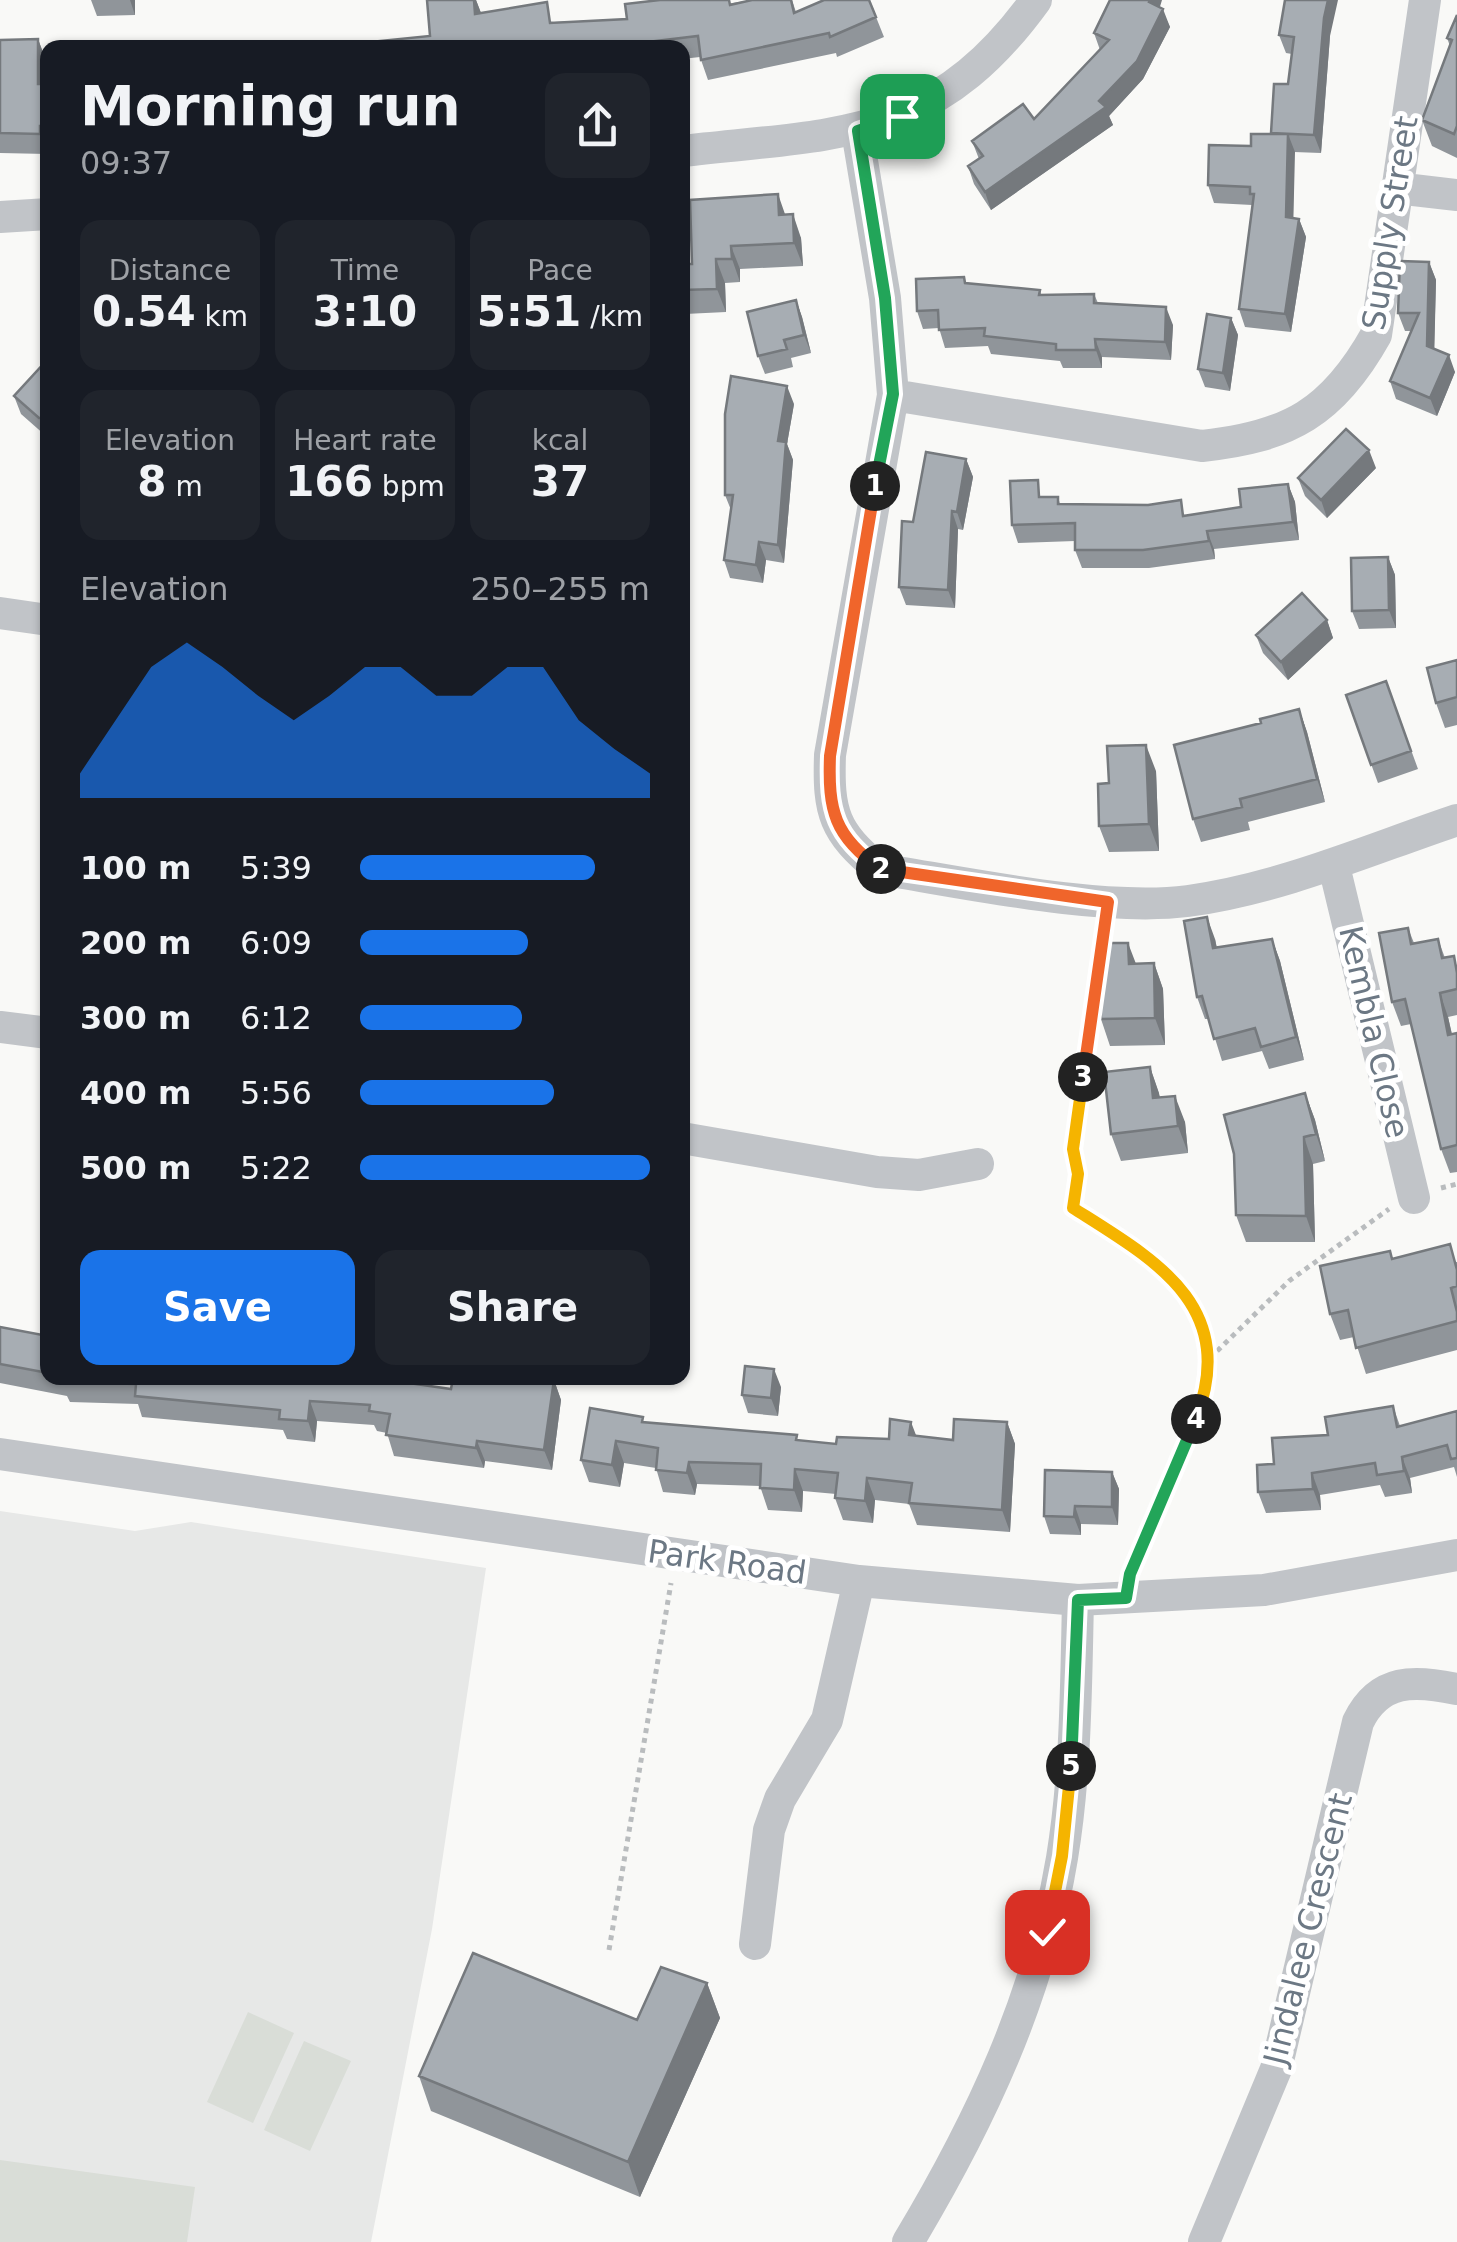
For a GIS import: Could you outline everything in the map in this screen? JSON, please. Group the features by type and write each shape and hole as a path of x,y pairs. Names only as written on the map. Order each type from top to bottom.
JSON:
{"street":[{"path":"690,150 858,131 902,116 942,94 982,64 1036,0"},
{"name":"Supply Street","path":"893,394 1202,446 1251,440 1305,420 1352,379 1376,335 1425,0"},
{"path":"858,131 885,298 893,394 830,756 828,797 836,824 850,844 879,869 1108,902 1185,901 1334,866 1457,820"},
{"path":"1396,188 1457,195"},
{"path":"0,217 40,214"},
{"path":"0,613 40,619"},
{"name":"Kembla Close","path":"1334,866 1414,1198"},
{"path":"0,1026 40,1033"},
{"path":"690,1139 877,1172 919,1175 978,1164"},
{"name":"Park Road","path":"0,1454 859,1581 1078,1600 1264,1590 1457,1555"},
{"path":"755,1944 769,1830 780,1799 828,1720 859,1581"},
{"path":"908,2242 962,2152 1006,2056 1047,1932 1062,1856 1074,1736 1078,1600"},
{"name":"Jindalee Crescent","path":"1204,2242 1276,2069 1358,1722 1376,1695 1402,1683 1457,1690"}],"path":[{"path":"1108,902 1073,1149 1078,1174 1073,1208 1136,1248 1182,1286 1197,1314 1208,1360 1204,1396 1130,1574 1126,1598"},
{"path":"1208,1360 1290,1282 1382,1212 1414,1198"},
{"path":"609,1950 675,1555"}],"shaded area":[{"path":"0,1511 135,1531 191,1522 486,1568 432,1929 371,2242 0,2242"},
{"path":"248,2012 294,2033 253,2123 207,2102"},
{"path":"304,2041 351,2061 310,2151 264,2130"},
{"path":"0,2160 195,2187 187,2242 0,2242"}],"building":[{"path":"427,0 474,0 475,14 547,2 550,23 627,19 625,4 660,0 729,0 730,5 752,0 791,0 794,13 824,0 869,0 876,17 830,37 829,33 701,60 698,36 664,40 390,40 430,36"},
{"path":"1110,0 1150,0 1163,9 1137,61 1099,101 1106,107 985,192 968,166 983,156 972,141 1023,104 1034,119 1109,40 1094,33"},
{"path":"1285,0 1328,0 1314,135 1271,133 1274,84 1288,84 1294,37 1279,35"},
{"path":"1457,15 1454,134 1422,120 1452,40 1447,38"},
{"path":"38,39 40,134 0,133 0,40"},
{"path":"1251,134 1288,134 1286,217 1299,219 1285,314 1239,309 1254,194 1250,194 1250,187 1208,185 1209,145 1251,146"},
{"path":"778,194 779,215 793,214 794,243 731,246 732,259 716,259 717,289 690,290 690,200"},
{"path":"1400,261 1429,262 1427,346 1449,355 1430,398 1390,381 1419,313 1398,313"},
{"path":"964,277 965,283 1040,290 1039,295 1094,294 1094,303 1166,307 1165,342 1095,339 1096,350 1056,350 1056,344 984,336 985,328 939,330 938,310 917,311 916,279"},
{"path":"796,300 804,335 784,340 787,349 758,356 747,312"},
{"path":"1207,314 1231,318 1223,373 1198,369"},
{"path":"40,368 40,418 14,396"},
{"path":"731,376 787,386 778,441 786,442 778,545 759,542 756,565 724,560 733,495 725,495 725,414"},
{"path":"1346,429 1369,450 1321,500 1298,478"},
{"path":"926,452 966,459 957,512 952,511 948,590 899,587 902,521 913,522"},
{"path":"1038,480 1039,497 1058,497 1058,504 1148,505 1181,500 1183,516 1241,507 1239,489 1288,484 1293,522 1207,531 1209,541 1143,550 1075,550 1075,523 1012,525 1010,481"},
{"path":"1388,557 1389,610 1352,611 1351,558"},
{"path":"1302,593 1327,620 1281,662 1256,635"},
{"path":"1457,660 1457,697 1436,703 1427,668"},
{"path":"1386,681 1411,751 1371,765 1346,695"},
{"path":"1299,709 1317,779 1240,799 1242,807 1193,819 1174,745"},
{"path":"1146,745 1149,824 1099,826 1098,784 1109,783 1107,746"},
{"path":"1207,917 1213,948 1272,939 1296,1037 1261,1047 1255,1028 1214,1039 1202,996 1197,997 1184,921"},
{"path":"1408,928 1411,944 1438,939 1442,958 1454,956 1457,973 1457,989 1440,993 1448,1035 1457,1033 1457,1145 1441,1149 1405,999 1392,1002 1379,933"},
{"path":"1098,943 1128,943 1129,964 1154,963 1155,1018 1101,1019"},
{"path":"1150,1067 1153,1098 1175,1096 1178,1126 1111,1134 1104,1072"},
{"path":"1305,1093 1316,1134 1304,1137 1306,1216 1236,1215 1234,1154 1224,1115"},
{"path":"1450,1244 1457,1270 1457,1286 1451,1288 1457,1321 1356,1348 1348,1310 1330,1314 1320,1266 1390,1251 1392,1259"},
{"path":"0,1327 40,1334 40,1372 0,1364"},
{"path":"745,1366 774,1369 771,1398 742,1395"},
{"path":"136,1385 423,1385 451,1389 452,1385 553,1385 544,1450 477,1441 476,1448 386,1435 390,1414 369,1411 370,1405 310,1401 308,1421 279,1419 280,1410 135,1396"},
{"path":"1393,1406 1397,1427 1457,1411 1457,1458 1451,1459 1447,1445 1402,1457 1404,1471 1377,1475 1375,1463 1312,1473 1313,1489 1258,1492 1257,1465 1274,1464 1272,1438 1328,1435 1325,1417"},
{"path":"590,1408 643,1417 642,1422 797,1435 796,1440 836,1444 837,1437 889,1439 890,1419 911,1422 909,1435 953,1440 954,1419 1007,1422 1002,1510 909,1503 912,1483 867,1478 865,1501 835,1498 838,1473 795,1469 794,1490 760,1488 761,1464 689,1462 687,1473 656,1470 658,1448 616,1441 612,1465 581,1460"},
{"path":"1045,1470 1112,1472 1112,1507 1075,1506 1074,1517 1044,1516"},
{"path":"473,1953 637,2020 661,1967 707,1983 628,2162 419,2076"}],"route":[{"path":"902,116 858,131 885,298 893,394 864,540 830,756 828,797 836,824 850,844 879,869 1108,902 1073,1149 1078,1174 1073,1208 1136,1248 1182,1286 1197,1314 1208,1360 1204,1396 1168,1491 1130,1574 1126,1598 1078,1600 1074,1736 1062,1856 1047,1932"}]}
